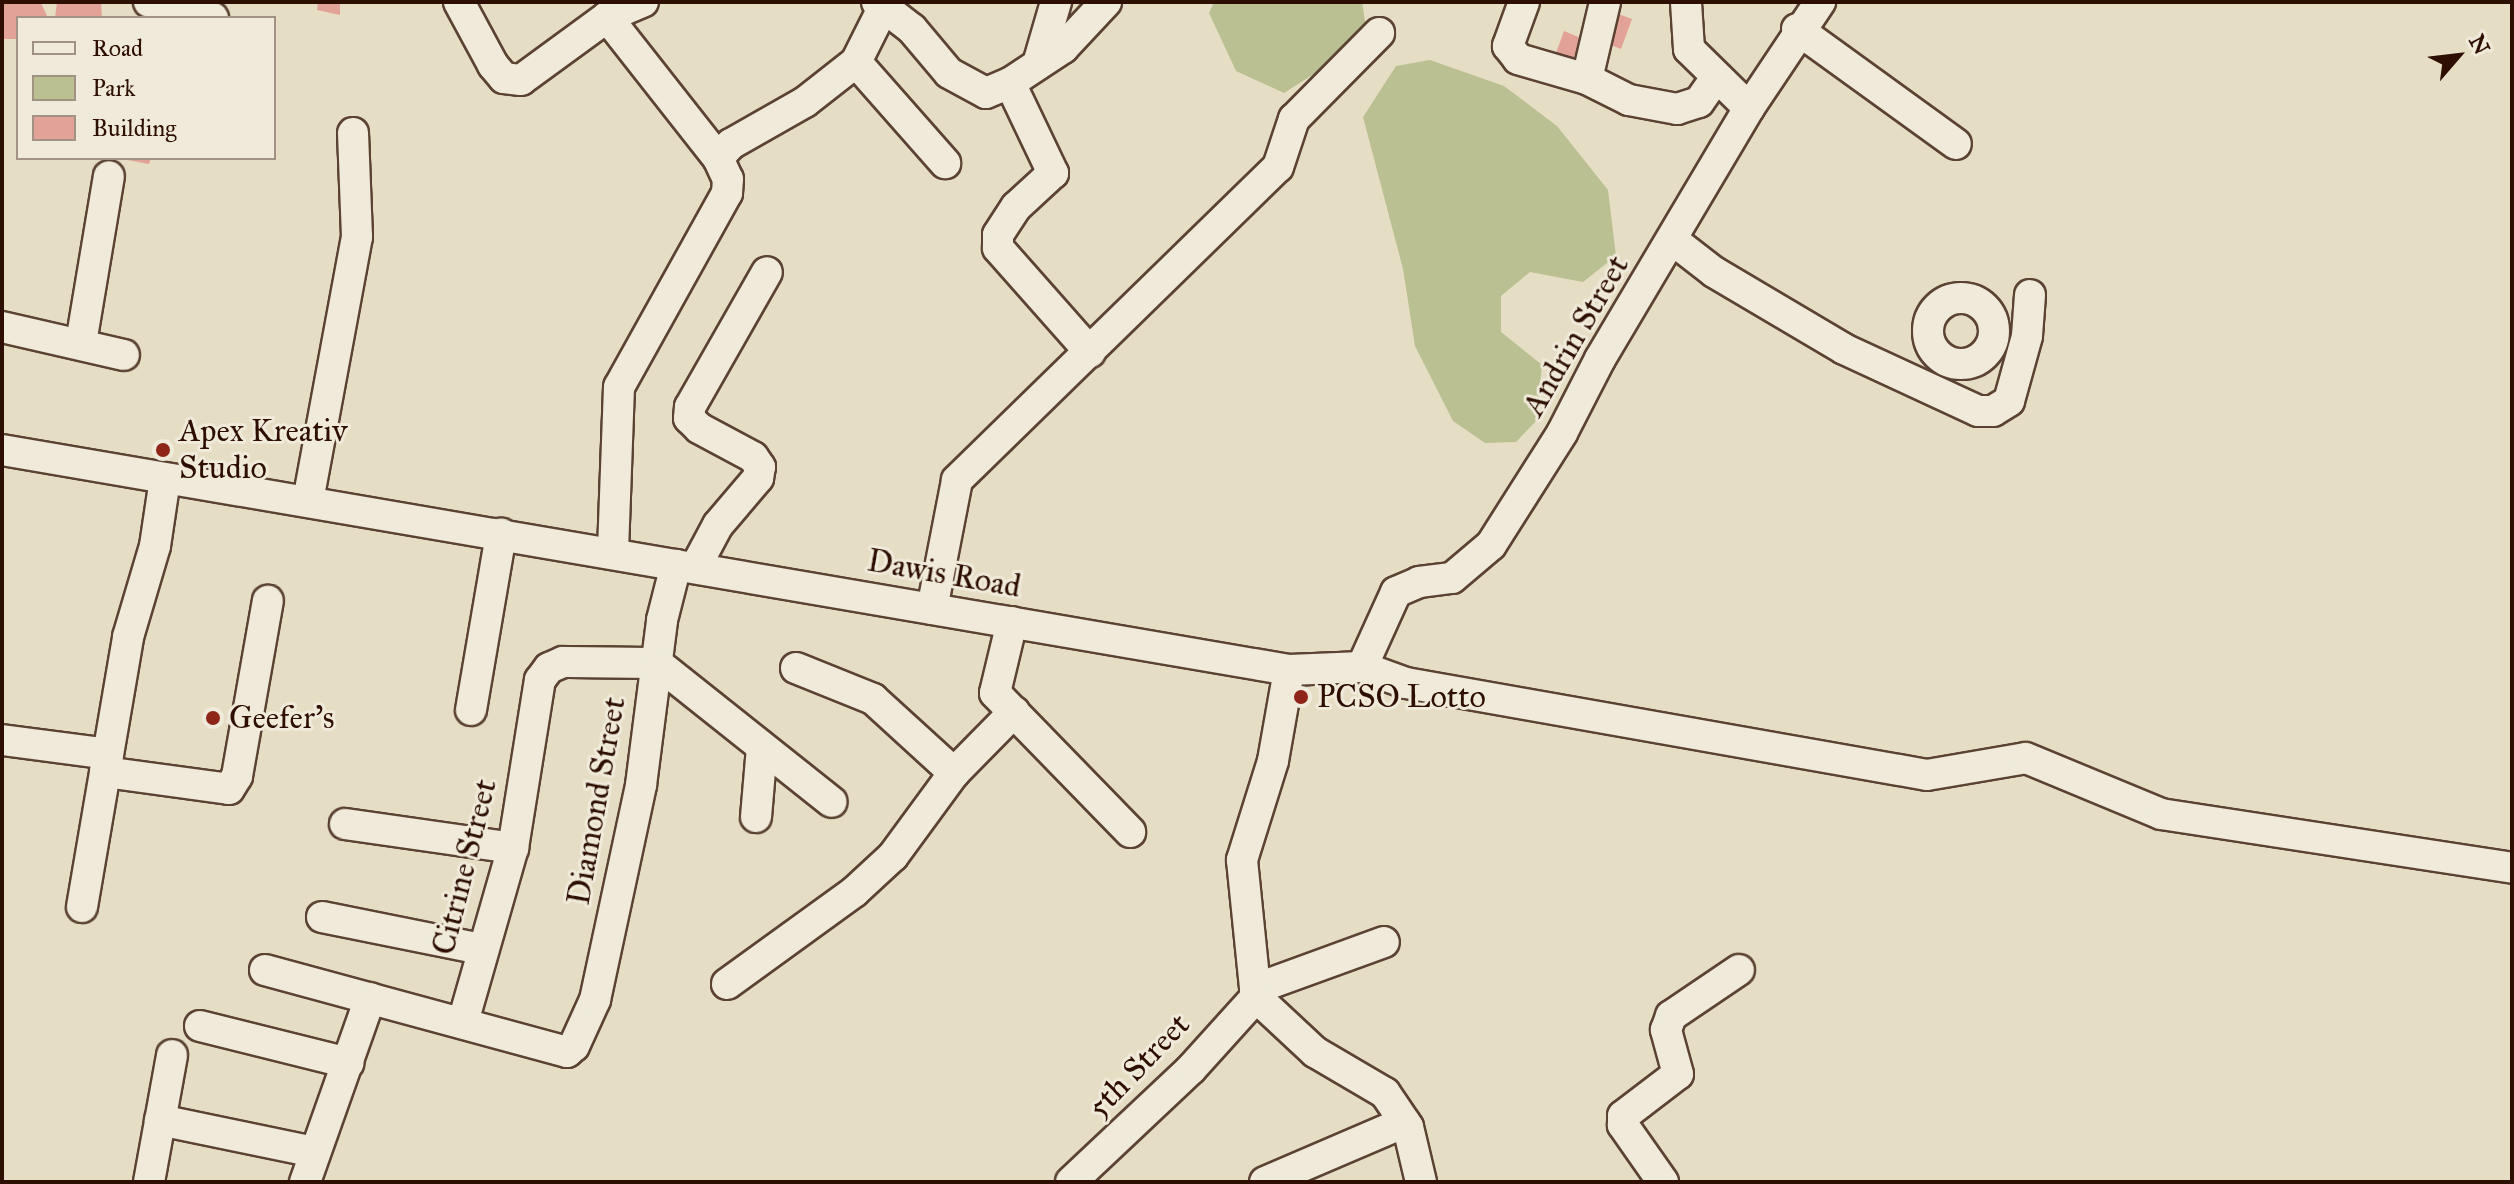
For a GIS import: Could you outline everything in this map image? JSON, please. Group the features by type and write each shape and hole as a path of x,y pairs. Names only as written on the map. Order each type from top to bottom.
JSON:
{"street":[{"path":"149,2 205,16"},
{"path":"459,2 493,65 504,78 521,80 607,17 643,2"},
{"path":"1038,64 1056,2"},
{"path":"718,158 731,144 805,102 856,62 879,6 912,29 949,73 986,93 1010,83 1063,48 1106,2"},
{"path":"1524,2 1508,46 1518,59 1587,79 1629,100 1677,109 1699,102 1716,78"},
{"path":"1587,79 1605,2"},
{"path":"1686,2 1689,49 1749,108"},
{"name":"Andrin Street","path":"1362,667 1396,592 1419,582 1452,578 1491,545 1674,241 1749,108 1797,29 1820,2"},
{"path":"607,17 718,158 728,179 727,193 619,387 613,554"},
{"path":"1797,29 1956,144"},
{"path":"932,609 957,480 1278,167 1294,119 1379,33"},
{"path":"856,62 945,163"},
{"path":"1010,83 1053,173 1016,207 998,235 998,248 1090,352"},
{"path":"308,501 357,237 353,133"},
{"path":"81,343 109,176"},
{"path":"1674,241 1714,272 1844,349 1978,411 2004,406 2027,336 2030,295"},
{"name":"Diamond Street","path":"463,1022 567,1052 574,1046 595,1000 635,816 657,663 685,566 758,478 760,467 753,457 699,428 689,418 690,407 767,272"},
{"path":"2,327 124,355"},
{"path":"1928,387 1946,360"},
{"name":"Dawis Road","path":"2,450 1289,670 1362,667"},
{"path":"82,907 128,637 155,546 165,479"},
{"path":"471,710 501,534"},
{"path":"2,740 229,789 237,776 268,601"},
{"path":"1012,622 993,684 1014,712 1130,832"},
{"name":"Citrine Street","path":"463,1022 480,949 513,848 540,680 563,662 657,663"},
{"path":"657,663 832,802"},
{"path":"1362,667 1406,683 1927,775 2026,758 2161,814 2512,868"},
{"path":"796,668 873,699 954,773"},
{"path":"1289,670 1273,761 1242,860 1255,993 1315,1052 1385,1093 1405,1122 1421,1182"},
{"path":"727,984 854,892 893,856 954,773 1014,712"},
{"path":"756,817 762,747"},
{"path":"345,824 513,848"},
{"path":"322,917 480,949"},
{"path":"1255,993 1384,942"},
{"path":"265,970 463,1022"},
{"path":"1663,1182 1623,1125 1623,1116 1678,1074 1666,1030 1671,1016 1739,970"},
{"name":"5th Street","path":"1085,1178 1191,1069 1255,993"},
{"path":"305,1182 370,998"},
{"path":"200,1026 348,1063"},
{"path":"149,1182 172,1055"},
{"path":"160,1120 315,1152"},
{"path":"1265,1182 1405,1122"}],"green space":[{"path":"1214,2 1362,2 1366,28 1320,70 1284,93 1236,71 1209,13"},
{"path":"1430,60 1504,86 1557,126 1608,190 1616,256 1583,282 1530,272 1501,296 1501,332 1542,365 1536,421 1516,442 1485,443 1453,421 1415,346 1403,269 1363,117 1396,66"}],"building":[{"path":"2,2 41,3 47,16 16,16 16,39 2,39"},
{"path":"57,2 101,2 102,16 55,16"},
{"path":"318,2 340,2 340,15 317,10"},
{"path":"1608,10 1632,19 1621,49 1600,41"},
{"path":"1564,31 1581,38 1570,67 1553,61"},
{"path":"128,160 150,160 149,164"}],"place":[{"name":"Apex Kreativ Studio","path":"163,450"},
{"name":"PCSO Lotto","path":"1301,697"},
{"name":"Geefer's","path":"213,718"}]}
